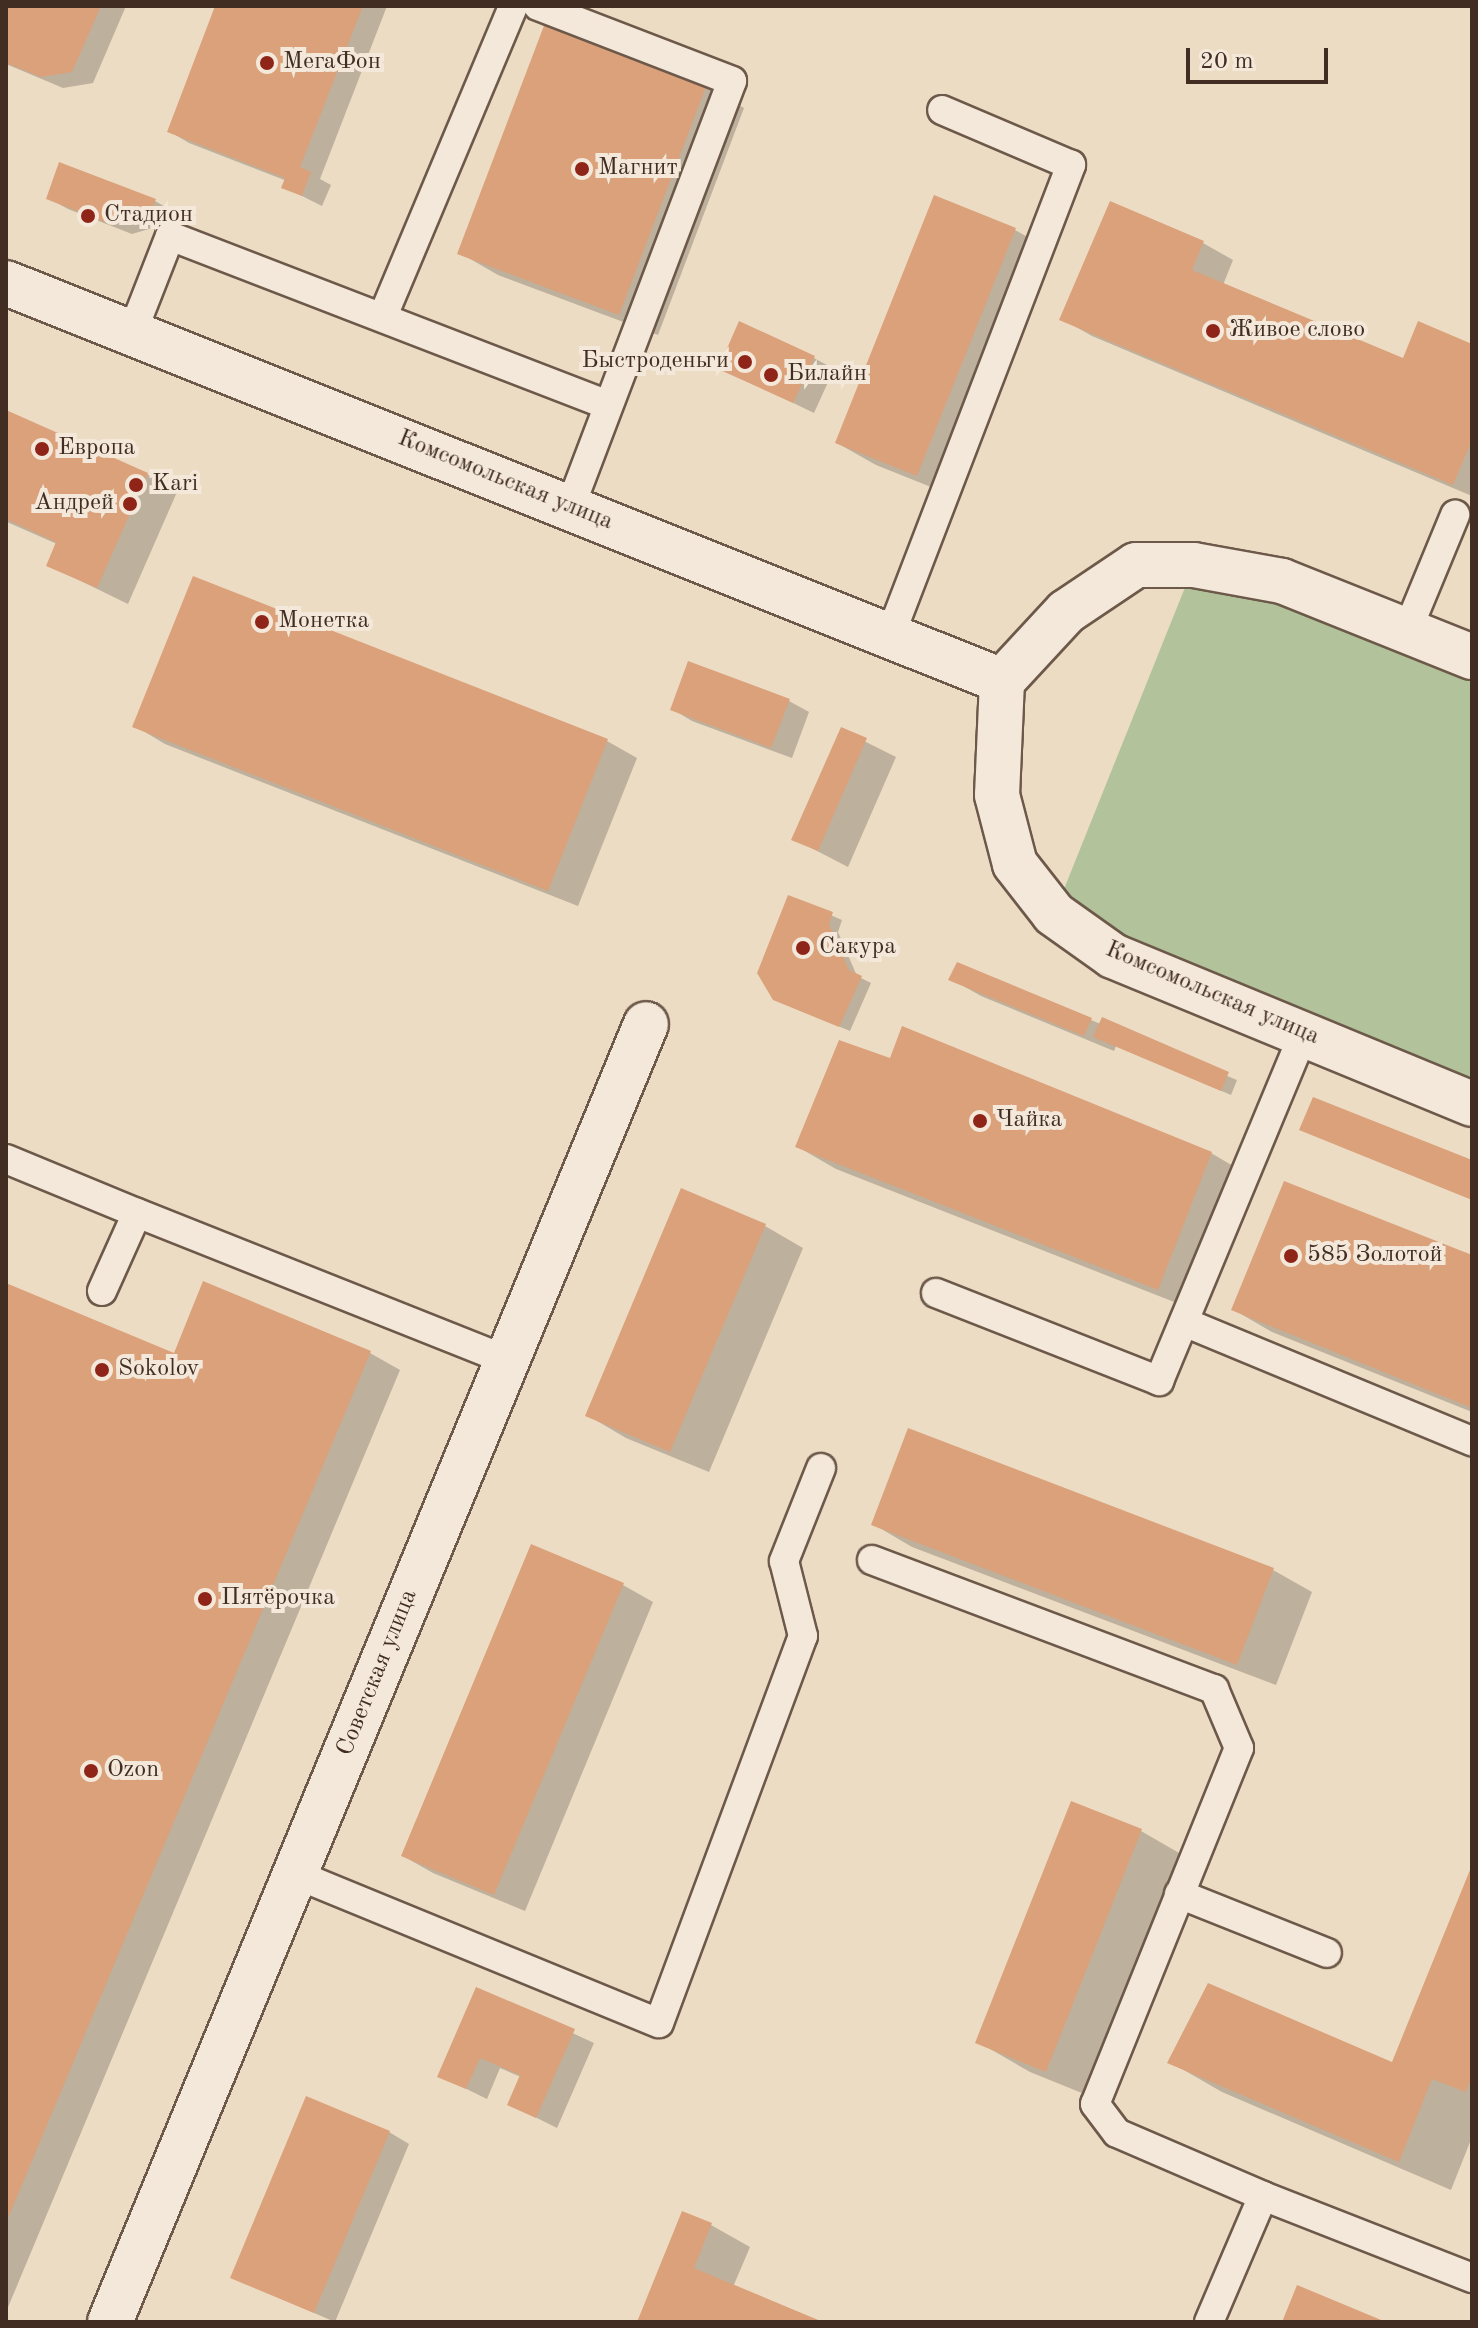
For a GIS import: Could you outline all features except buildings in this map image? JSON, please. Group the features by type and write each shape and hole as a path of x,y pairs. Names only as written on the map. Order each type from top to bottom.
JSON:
{"main road":[{"name":"Комсомольская улица","path":"6,283 1002,681 997,795 1015,864 1054,914 1113,956 1472,1104"},
{"path":"1002,681 1066,612 1136,565 1194,565 1282,581 1472,657"},
{"name":"Советская улица","path":"110,2322 646,1024"}],"lane":[{"path":"383,316 513,6"},
{"path":"538,6 732,81 570,507"},
{"path":"890,636 1071,165 942,110"},
{"path":"132,333 170,236 607,405"},
{"path":"1407,631 1455,515"},
{"path":"936,1293 1159,1381 1303,1035"},
{"path":"6,1159 507,1360"},
{"path":"102,1291 137,1213"},
{"path":"1184,1322 1472,1441"},
{"path":"295,1874 659,2023 803,1636 784,1561 821,1468"},
{"path":"872,1560 1214,1689 1239,1748 1095,2104 1117,2133 1263,2196 1472,2278"},
{"path":"1179,1894 1327,1953"},
{"path":"1209,2322 1263,2196"}],"green space":[{"path":"1194,565 1472,657 1472,1104 1054,914"}],"place":[{"name":"МегаФон","path":"267,63"},
{"name":"Магнит","path":"582,169"},
{"name":"Стадион","path":"88,216"},
{"name":"Живое слово","path":"1213,331"},
{"name":"Быстроденьги","path":"745,362"},
{"name":"Билайн","path":"771,375"},
{"name":"Европа","path":"42,449"},
{"name":"Kari","path":"136,485"},
{"name":"Андрей","path":"130,504"},
{"name":"Монетка","path":"262,622"},
{"name":"Сакура","path":"803,948"},
{"name":"Чайка","path":"980,1121"},
{"name":"585 Золотой","path":"1291,1256"},
{"name":"Sokolov","path":"102,1370"},
{"name":"Пятёрочка","path":"205,1599"},
{"name":"Ozon","path":"91,1771"}]}
